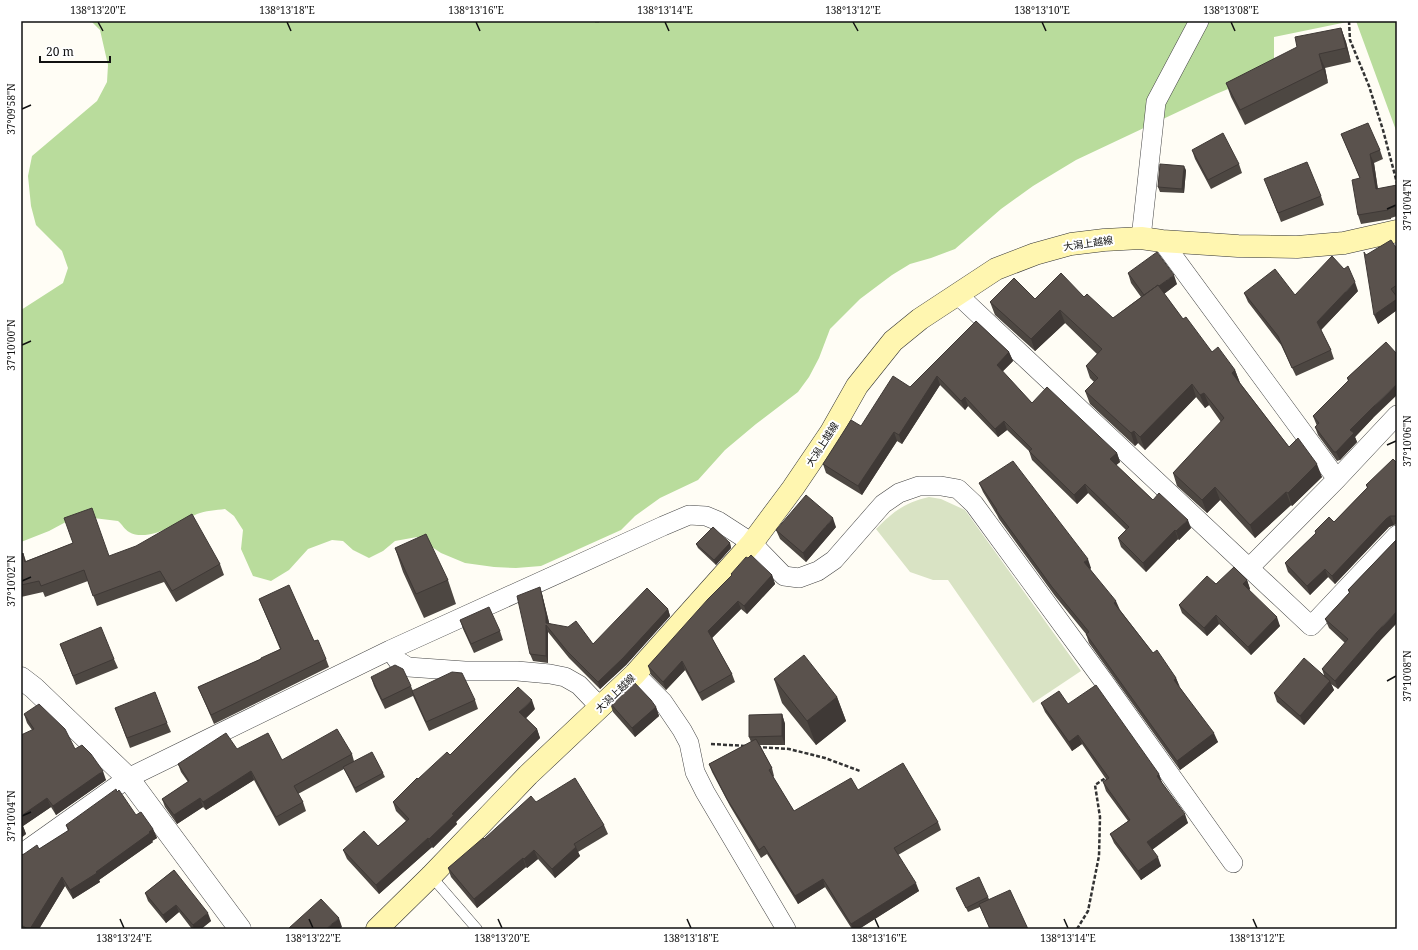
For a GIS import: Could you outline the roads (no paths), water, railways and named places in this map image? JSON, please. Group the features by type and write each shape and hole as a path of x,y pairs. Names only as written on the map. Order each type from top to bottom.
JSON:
{"main road":[{"name":"大潟上越線","path":"377,929 431,876 528,775 635,674 752,543 793,488 831,432 857,386 893,341 920,318 996,269 1035,254 1071,244 1104,240 1151,240 1238,246 1297,247 1344,242 1397,231"}],"street":[{"path":"1199,21 1156,102 1151,240 1337,479"},
{"path":"957,294 1311,626 1397,535"},
{"path":"1249,568 1337,479 1397,415"},
{"path":"21,854 128,778 390,650 689,515 706,516 718,521 752,543 784,576 799,578 818,571 834,560 883,504 899,493 919,486 941,486 958,489 974,504 1102,679 1233,863"},
{"path":"390,650 398,661 408,667 465,671 517,671 565,677 579,685 600,707"},
{"path":"635,674 663,702 682,730 689,743 695,772 704,792 786,929"},
{"path":"21,678 34,688 128,778 240,929"}],"lane":[{"path":"431,876 477,929"}]}
